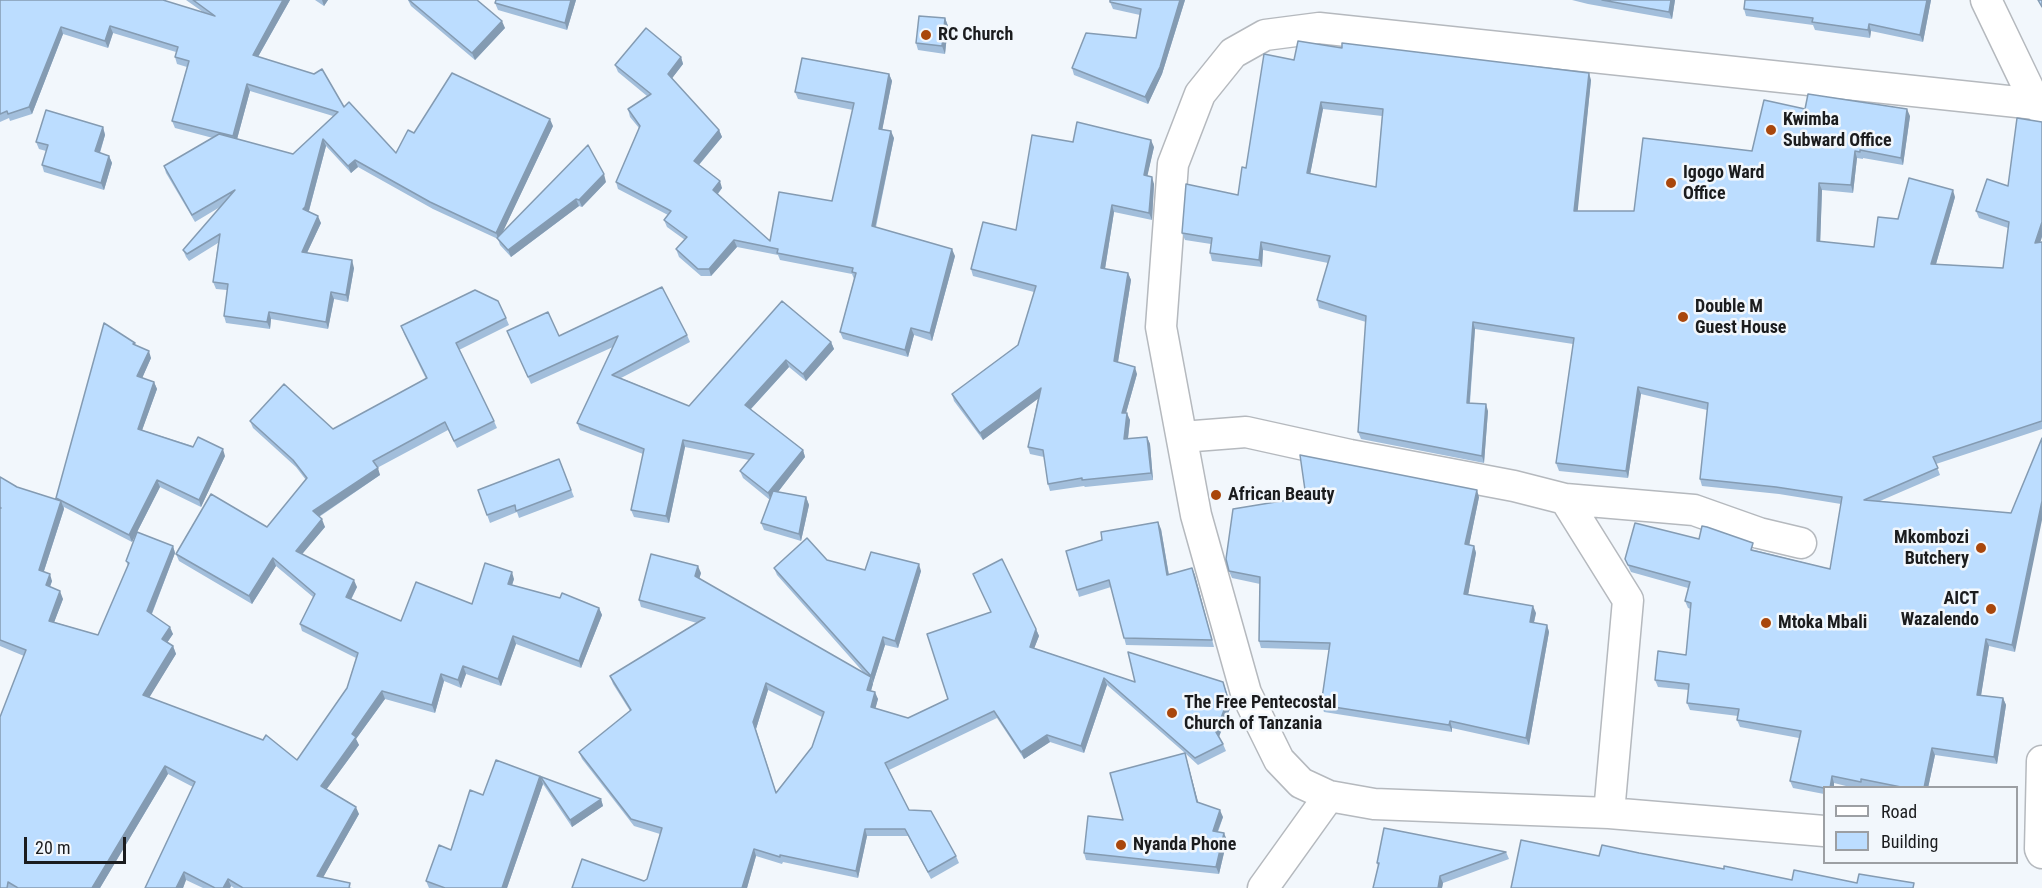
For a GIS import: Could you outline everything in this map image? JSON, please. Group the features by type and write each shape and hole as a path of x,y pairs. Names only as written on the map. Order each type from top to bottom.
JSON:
{"street":[{"path":"1986,0 2039,107"},
{"path":"1823,831 1609,813 1374,804 1329,796 1301,783 1279,760 1246,693 1196,515 1161,327 1173,164 1200,94 1233,53 1265,35 1319,28 2039,107"},
{"path":"1182,437 1246,432 1350,455 1514,486 1565,499 1694,510 1759,533 1801,543"},
{"path":"1565,499 1628,600 1609,813"},
{"path":"2033,850 2042,761"},
{"path":"1263,888 1329,796"}],"building":[{"path":"0,0 163,0 215,16 193,0 283,0 253,55 314,74 322,69 344,107 349,102 396,153 408,130 414,133 452,73 550,119 496,233 430,202 355,160 348,166 323,139 303,209 318,216 302,252 352,260 346,295 331,292 326,322 269,312 267,322 224,316 228,284 213,282 220,234 187,254 183,250 235,190 192,215 164,166 219,134 293,154 338,112 247,84 233,136 172,121 189,61 175,57 178,47 110,26 105,41 61,27 29,107 8,114 7,111 0,114"},
{"path":"409,0 477,0 502,21 472,53"},
{"path":"496,0 571,0 565,23 495,3"},
{"path":"1110,0 1180,0 1160,67 1145,97 1072,68 1086,33 1136,38 1141,9 1110,2"},
{"path":"1602,0 1671,0 1669,12"},
{"path":"1745,0 1927,0 1920,35 1869,24 1868,30 1812,22 1813,18 1744,9"},
{"path":"919,16 945,18 942,46 916,43"},
{"path":"646,28 681,57 668,74 719,130 694,161 720,181 713,190 770,241 779,192 832,201 854,103 795,92 802,58 889,74 879,129 891,131 872,226 952,249 930,333 911,328 905,350 840,332 856,273 852,272 853,268 777,253 778,249 734,240 709,269 698,269 676,249 687,237 664,220 671,211 616,182 640,126 628,109 651,94 615,65"},
{"path":"1298,41 1342,48 1342,43 1589,73 1574,211 1634,211 1643,138 1752,151 1764,100 1805,109 1808,94 1907,109 1901,158 1855,151 1851,185 1819,183 1817,241 1874,247 1878,217 1898,219 1909,178 1953,190 1931,264 2003,268 2009,222 1976,211 1987,179 2008,186 2017,118 2042,122 2042,222 2035,243 2042,242 2042,421 1933,457 1938,468 1864,500 2011,513 2042,438 2042,501 2012,645 1986,639 1977,695 2003,698 1994,757 1932,748 1924,786 1896,786 1832,776 1830,786 1823,788 1790,781 1801,731 1737,720 1739,709 1687,703 1689,684 1655,680 1658,651 1686,655 1691,603 1685,601 1690,582 1628,565 1625,559 1635,523 1699,539 1702,526 1707,527 1753,543 1751,550 1830,569 1842,497 1700,479 1708,403 1638,387 1626,471 1556,463 1574,338 1473,322 1467,403 1486,404 1482,456 1358,432 1366,316 1317,300 1330,256 1261,242 1259,260 1210,253 1212,238 1182,233 1186,184 1238,195 1242,167 1246,168 1264,54 1294,60","holes":["1321,102 1383,109 1376,187 1307,173"]},
{"path":"46,110 103,127 95,151 109,156 101,183 42,165 48,145 36,142"},
{"path":"1077,122 1151,140 1144,175 1152,177 1149,213 1112,205 1101,268 1128,273 1114,361 1135,367 1122,413 1127,413 1124,439 1147,437 1151,473 1082,480 1082,478 1048,484 1043,450 1028,447 1041,388 980,433 952,394 1018,345 1036,286 971,269 983,222 1016,230 1032,135 1073,142"},
{"path":"588,145 604,174 579,200 576,199 508,250 497,238"},
{"path":"662,287 687,335 612,375 689,406 782,301 831,342 803,374 786,360 745,405 803,450 768,493 740,471 754,454 683,440 666,516 631,510 644,449 577,423 618,336 528,377 507,331 548,312 559,336"},
{"path":"475,290 498,301 506,318 456,343 494,421 454,441 445,422 373,461 378,468 313,511 322,519 296,551 354,580 346,597 401,621 416,582 472,604 485,563 512,572 508,584 560,598 562,593 599,608 579,661 513,636 498,679 463,666 458,680 441,674 432,705 382,691 352,734 356,737 321,786 356,807 317,876 350,883 349,888 243,888 228,879 223,888 215,888 184,872 176,888 145,888 195,782 165,766 92,888 18,888 8,882 7,888 0,888 0,717 26,650 0,640 0,477 17,487 61,501 39,570 50,574 46,585 60,591 49,621 98,635 129,563 126,561 137,532 173,546 147,611 170,627 162,639 173,646 143,695 263,740 266,735 297,760 347,688 358,653 300,624 315,594 273,558 249,596 176,554 211,494 267,527 307,478 293,460 250,421 284,384 333,429 427,378 401,326"},
{"path":"104,323 135,343 133,344 149,351 137,376 154,382 138,429 193,447 198,437 223,449 199,500 157,480 129,535 56,498"},
{"path":"1300,455 1477,490 1465,544 1474,546 1464,594 1533,606 1530,622 1547,625 1526,738 1450,721 1449,725 1321,705 1330,643 1259,641 1260,577 1229,571 1226,559 1233,509 1306,497"},
{"path":"559,459 571,490 516,511 515,505 487,515 478,490"},
{"path":"773,491 806,497 799,534 761,523"},
{"path":"1158,522 1167,575 1192,568 1212,640 1124,638 1109,580 1077,590 1066,551 1102,540 1101,532"},
{"path":"807,538 827,560 865,570 871,552 919,564 895,641 883,637 871,676 774,568"},
{"path":"651,554 698,566 695,576 871,677 867,690 875,692 871,707 908,718 948,699 927,634 991,612 973,574 1002,559 1036,629 1030,647 1135,682 1128,652 1223,682 1228,699 1216,732 1223,744 1195,758 1104,678 1081,746 1047,735 1021,752 994,711 885,763 909,810 931,811 956,856 928,872 905,829 865,829 856,871 780,855 780,857 754,849 742,888 572,888 582,859 644,881 647,879 662,828 631,819 579,752 631,710 610,676 705,618 639,600","holes":["766,683 824,712 812,747 776,793 753,722"]},
{"path":"1185,753 1197,802 1220,810 1213,831 1224,833 1216,867 1084,853 1088,816 1123,820 1110,773"},
{"path":"496,760 540,776 502,888 445,888 426,881 439,845 451,850 470,790 483,795"},
{"path":"540,776 601,799 570,820"},
{"path":"1384,828 1506,852 1440,876 1438,888 1373,888"},
{"path":"1521,840 1599,856 1602,845 1792,880 1794,870 1857,883 1859,874 1914,883 1913,888 1511,888"}],"place":[{"name":"RC Church","path":"926,35"},
{"name":"Kwimba Subward Office","path":"1771,130"},
{"name":"Igogo Ward Office","path":"1671,183"},
{"name":"Double M Guest House","path":"1683,317"},
{"name":"African Beauty","path":"1216,495"},
{"name":"Mkombozi Butchery","path":"1981,548"},
{"name":"AICT Wazalendo","path":"1991,609"},
{"name":"Mtoka Mbali","path":"1766,623"},
{"name":"The Free Pentecostal Church of Tanzania","path":"1172,713"},
{"name":"Nyanda Phone","path":"1121,845"}]}
